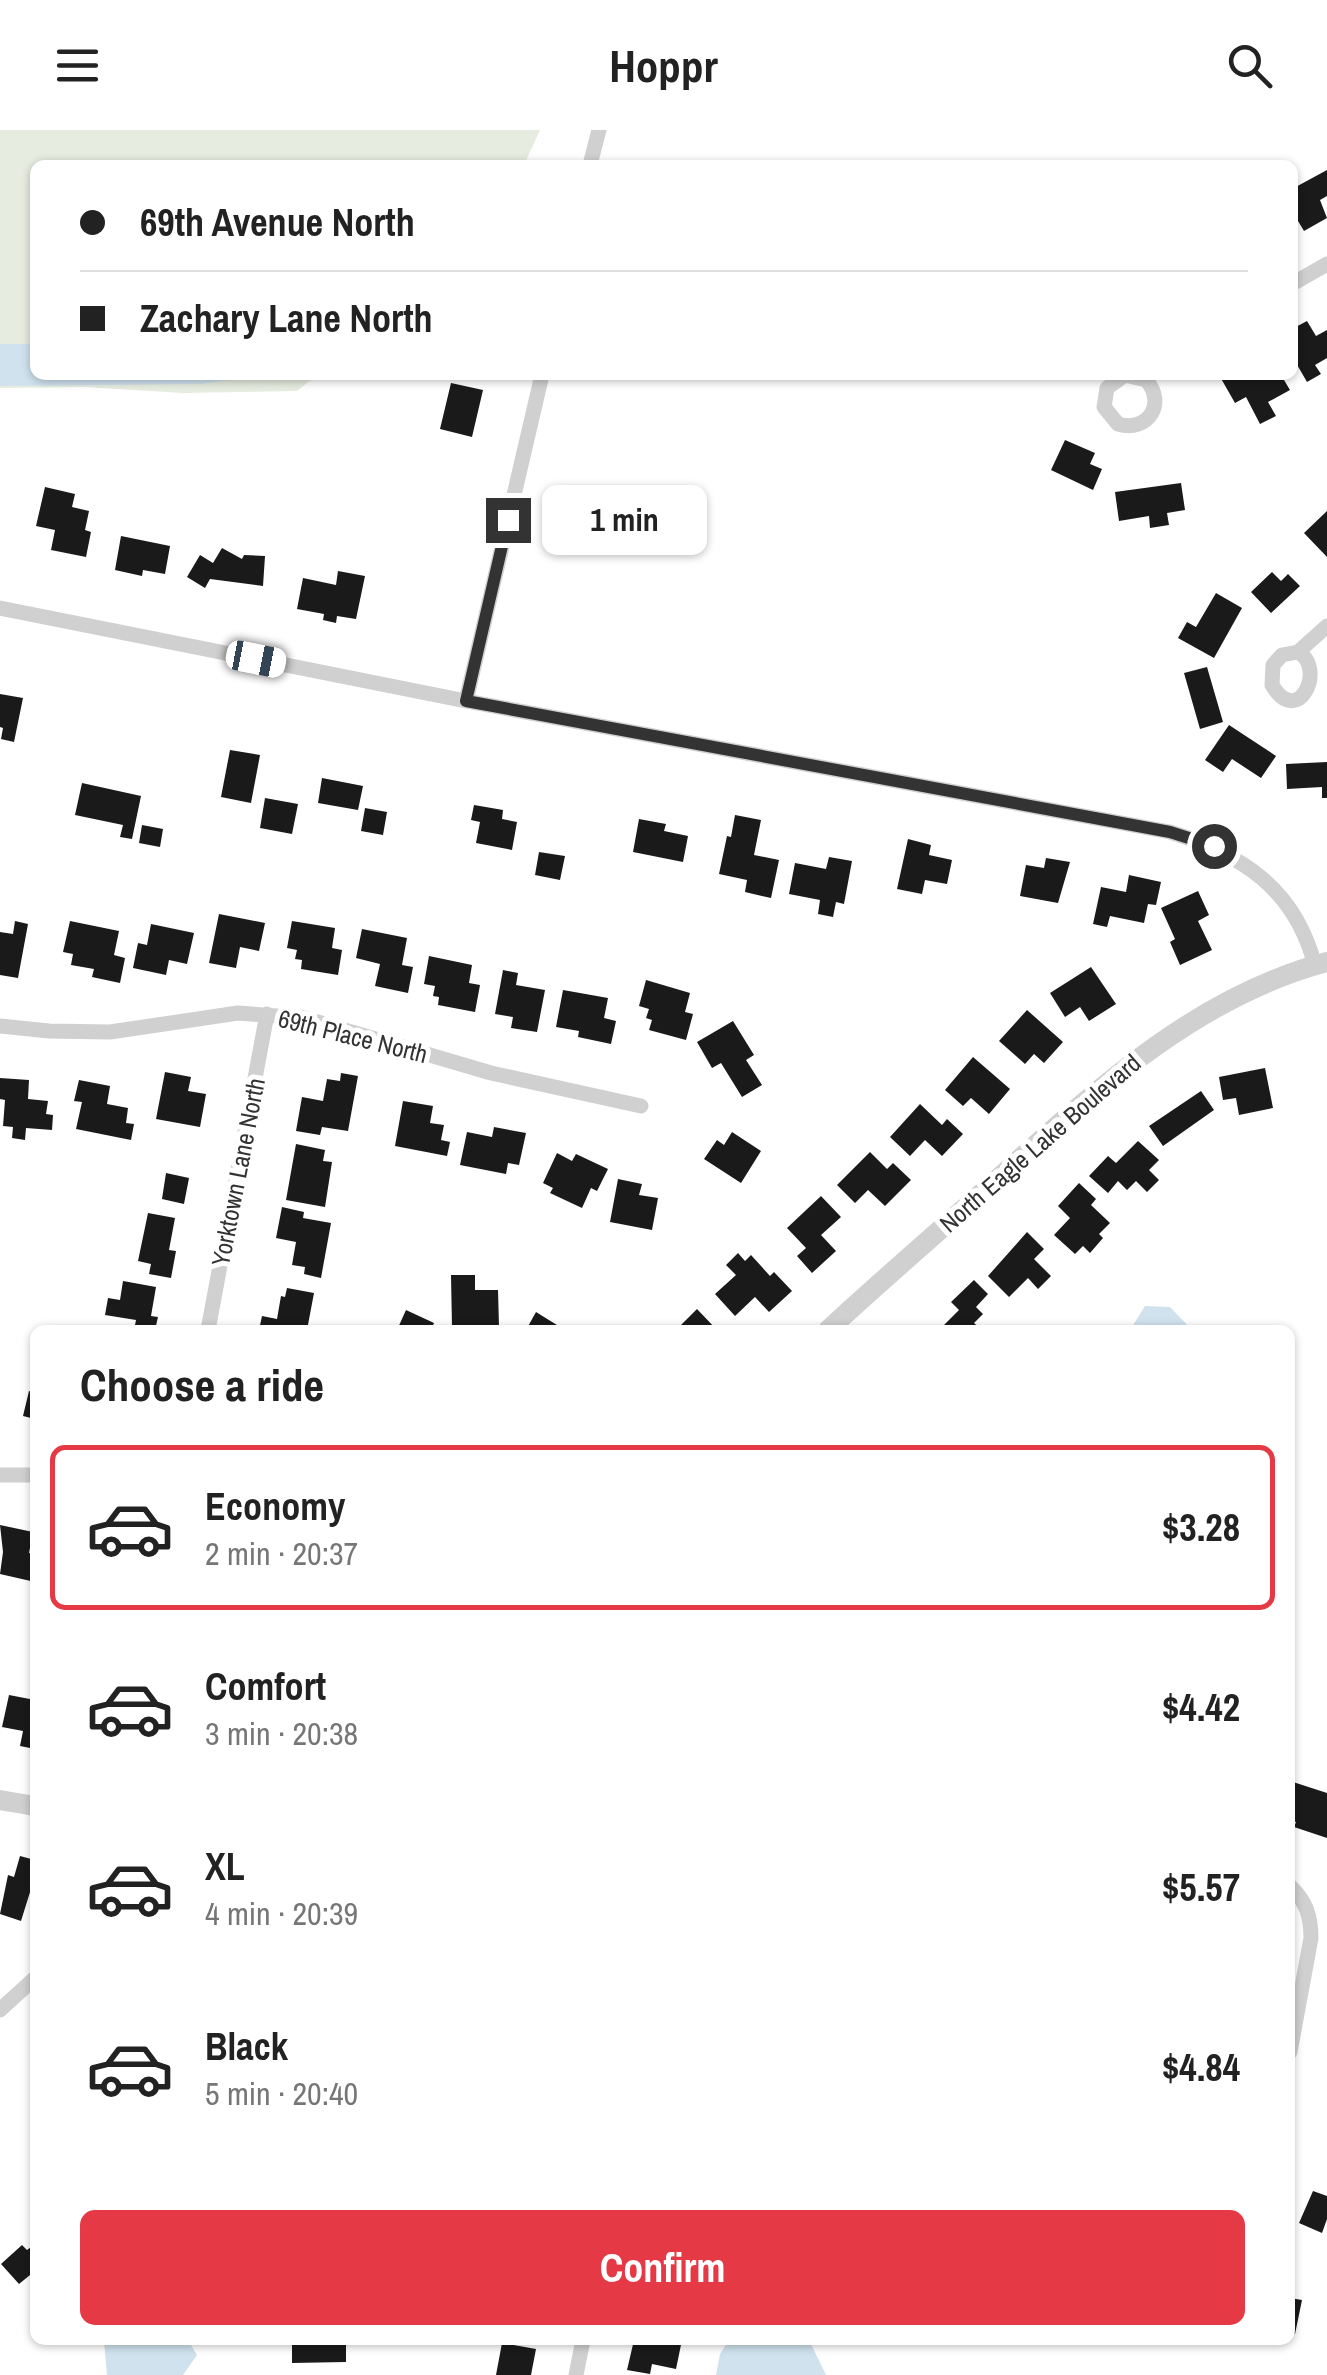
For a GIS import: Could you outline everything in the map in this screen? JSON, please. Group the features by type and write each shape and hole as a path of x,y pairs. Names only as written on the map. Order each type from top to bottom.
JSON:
{"street":[{"path":"591,160 598,130"},
{"path":"1298,281 1327,264"},
{"path":"466,701 541,380"},
{"path":"1118,380 1107,388 1104,408 1112,420 1126,426 1143,423 1153,412 1156,403 1152,386 1144,380"},
{"path":"0,608 466,701 1170,832 1214,846 1251,868 1278,894 1321,964"},
{"path":"1298,652 1327,626"},
{"name":"North Eagle Lake Boulevard","path":"834,1325 1131,1062 1188,1024 1250,992 1321,964"},
{"name":"69th Place North","path":"0,1026 110,1032 207,1015 267,1014 343,1028 492,1074 641,1106"},
{"name":"Yorktown Lane North","path":"209,1325 267,1014"},
{"path":"0,1475 30,1475"},
{"path":"0,1800 30,1805"},
{"path":"1295,1892 1311,1920 1295,2025"},
{"path":"0,2010 30,1983"},
{"path":"576,2375 582,2345"}],"shaded area":[{"path":"0,130 540,130 526,160 30,160 30,380 311,380 297,391 183,393 84,387 0,388"}],"water":[{"path":"0,344 30,344 30,380 229,380 201,384 0,386"},
{"path":"1145,1306 1170,1307 1187,1325 1133,1325"},
{"path":"104,2345 191,2345 197,2355 183,2375 107,2375"},
{"path":"726,2345 811,2345 826,2375 716,2375"}],"building":[{"path":"1327,170 1327,196 1320,200 1327,218 1304,231 1298,221 1298,186"},
{"path":"1307,321 1316,336 1327,330 1327,358 1315,365 1321,374 1307,382 1298,366 1298,326"},
{"path":"1222,380 1284,380 1290,390 1268,402 1276,416 1260,424 1246,397 1235,403"},
{"path":"451,383 483,390 472,437 440,429"},
{"path":"1065,440 1095,453 1090,464 1102,469 1093,490 1051,470"},
{"path":"1181,483 1185,510 1167,513 1169,525 1150,528 1149,516 1119,521 1115,492"},
{"path":"45,487 75,494 72,507 89,511 85,530 91,532 86,557 51,550 55,530 36,526"},
{"path":"1327,511 1327,557 1304,533"},
{"path":"121,536 170,546 165,574 143,570 142,576 115,570"},
{"path":"222,548 242,559 244,555 265,556 263,586 210,579 205,588 187,577 200,555 213,563"},
{"path":"338,571 365,576 356,619 337,616 336,623 323,620 324,614 297,609 303,578 336,585"},
{"path":"1272,572 1281,581 1288,574 1300,586 1271,613 1251,592"},
{"path":"1216,593 1242,608 1214,658 1178,638 1187,622 1196,627"},
{"path":"1207,667 1223,722 1200,729 1184,673"},
{"path":"0,694 23,698 14,742 1,739"},
{"path":"1229,725 1276,756 1261,778 1232,759 1223,772 1205,760"},
{"path":"230,750 260,755 251,803 221,797"},
{"path":"1327,762 1327,798 1322,798 1322,787 1287,789 1286,764"},
{"path":"322,778 363,786 358,810 318,803"},
{"path":"82,783 141,796 132,839 120,837 123,825 75,815"},
{"path":"265,798 298,804 292,834 260,828"},
{"path":"474,805 503,810 502,819 517,822 512,850 476,843 480,822 471,820"},
{"path":"365,808 387,812 383,835 361,831"},
{"path":"735,815 761,820 754,855 779,860 771,898 745,892 747,880 719,874"},
{"path":"639,819 666,824 664,831 688,836 683,862 633,852"},
{"path":"142,825 163,829 160,847 139,843"},
{"path":"908,839 931,845 929,855 952,860 947,884 925,880 922,894 897,889"},
{"path":"539,852 565,856 560,880 535,875"},
{"path":"829,857 852,861 844,904 836,902 833,917 818,914 820,900 789,894 795,863 826,869"},
{"path":"1046,858 1070,862 1058,903 1020,896 1026,865 1044,868"},
{"path":"1129,875 1161,882 1156,905 1148,904 1144,923 1110,916 1107,927 1093,924 1101,887 1126,892"},
{"path":"1198,891 1209,915 1198,921 1212,950 1180,965 1170,942 1175,939 1161,908"},
{"path":"219,914 265,923 259,951 240,947 236,968 209,963"},
{"path":"15,921 28,924 18,978 0,975 0,932 13,934"},
{"path":"70,921 119,931 114,955 125,958 120,983 92,977 94,969 71,965 73,954 63,952"},
{"path":"292,921 335,928 332,948 342,950 338,975 301,969 302,960 295,959 297,950 287,948"},
{"path":"151,924 194,933 187,964 169,960 166,975 133,968 138,943 147,945"},
{"path":"362,929 407,938 402,965 413,967 408,993 375,986 380,964 356,958"},
{"path":"429,956 472,965 469,983 480,985 475,1012 438,1005 439,997 433,996 435,986 424,984"},
{"path":"1091,967 1116,1004 1089,1021 1080,1007 1065,1017 1050,993"},
{"path":"503,970 518,973 516,985 545,990 537,1032 511,1028 513,1017 495,1014"},
{"path":"646,980 690,993 685,1012 693,1014 686,1040 649,1030 649,1009 639,1006"},
{"path":"563,990 608,998 604,1018 616,1021 611,1044 578,1037 579,1031 556,1027"},
{"path":"1027,1010 1063,1042 1044,1063 1034,1054 1025,1064 999,1041"},
{"path":"733,1021 754,1055 746,1060 762,1085 742,1097 721,1063 712,1068 697,1042"},
{"path":"973,1057 1010,1089 989,1114 971,1098 963,1106 945,1090"},
{"path":"1265,1068 1273,1108 1239,1115 1236,1098 1223,1100 1219,1077"},
{"path":"165,1072 191,1077 188,1091 206,1094 200,1127 156,1119"},
{"path":"341,1073 358,1076 348,1131 322,1127 320,1135 296,1131 302,1097 323,1101 327,1079 340,1081"},
{"path":"0,1078 29,1080 28,1099 48,1101 46,1114 53,1115 52,1130 26,1128 25,1140 12,1138 13,1127 3,1126 5,1100 0,1099"},
{"path":"79,1080 110,1086 107,1104 128,1108 126,1123 134,1124 131,1140 76,1129 82,1102 74,1101"},
{"path":"1201,1091 1214,1110 1163,1146 1149,1126"},
{"path":"403,1101 433,1106 430,1123 444,1125 441,1140 450,1142 447,1156 395,1146"},
{"path":"920,1104 942,1125 947,1119 963,1134 942,1156 925,1140 910,1156 890,1137"},
{"path":"494,1127 526,1133 519,1165 508,1163 506,1174 460,1165 467,1132 492,1137"},
{"path":"732,1132 761,1151 741,1183 704,1159 717,1140 724,1145"},
{"path":"1138,1141 1159,1160 1149,1170 1159,1180 1147,1192 1136,1181 1127,1190 1118,1181 1108,1193 1089,1176 1108,1156 1116,1163"},
{"path":"296,1144 325,1150 323,1161 332,1162 325,1207 286,1200"},
{"path":"870,1152 887,1169 893,1163 911,1180 885,1206 868,1190 855,1203 837,1185"},
{"path":"557,1153 572,1161 576,1154 608,1169 597,1191 591,1188 582,1208 550,1193 553,1188 543,1183"},
{"path":"166,1173 189,1178 184,1204 162,1199"},
{"path":"618,1179 642,1184 639,1195 658,1198 652,1230 610,1222"},
{"path":"1079,1183 1096,1199 1091,1205 1110,1223 1099,1234 1103,1238 1090,1253 1083,1246 1075,1254 1054,1235 1070,1218 1058,1206"},
{"path":"821,1196 841,1217 821,1235 836,1251 812,1273 797,1256 806,1248 787,1228"},
{"path":"282,1207 304,1212 303,1218 331,1223 321,1278 304,1274 305,1267 292,1265 296,1242 276,1238"},
{"path":"148,1213 175,1218 169,1250 176,1251 171,1278 149,1274 151,1264 138,1261"},
{"path":"1027,1232 1044,1249 1034,1259 1051,1276 1038,1289 1028,1278 1009,1297 988,1276"},
{"path":"738,1253 745,1261 751,1255 770,1276 774,1272 792,1291 769,1312 755,1297 735,1316 715,1294 736,1275 726,1265"},
{"path":"451,1275 475,1275 475,1290 498,1290 499,1325 452,1325"},
{"path":"974,1280 988,1294 976,1307 983,1314 976,1325 944,1325 959,1310 951,1302"},
{"path":"123,1281 156,1287 151,1316 158,1317 156,1325 135,1325 136,1320 105,1315 108,1298 120,1300"},
{"path":"287,1288 314,1293 308,1325 260,1325 262,1316 277,1319 281,1296 285,1297"},
{"path":"697,1309 712,1325 681,1325"},
{"path":"406,1310 434,1323 433,1325 399,1325"},
{"path":"536,1312 557,1325 529,1325"},
{"path":"29,1391 30,1418 23,1416"},
{"path":"0,1525 30,1531 30,1581 0,1574"},
{"path":"9,1695 30,1699 30,1748 20,1746 23,1731 2,1727"},
{"path":"1295,1783 1327,1793 1327,1838 1295,1827"},
{"path":"20,1856 30,1859 30,1892 21,1921 0,1914 8,1875 14,1877"},
{"path":"1313,2191 1327,2196 1327,2219 1322,2233 1299,2223"},
{"path":"22,2245 27,2250 30,2248 30,2275 19,2284 1,2264"},
{"path":"1295,2299 1302,2300 1295,2334"},
{"path":"292,2345 346,2345 346,2362 292,2363"},
{"path":"502,2345 536,2349 531,2375 496,2375"},
{"path":"633,2345 681,2345 676,2369 652,2364 650,2374 627,2370"}],"route":[{"path":"508,520 466,701 1170,832 1214,846"}]}
